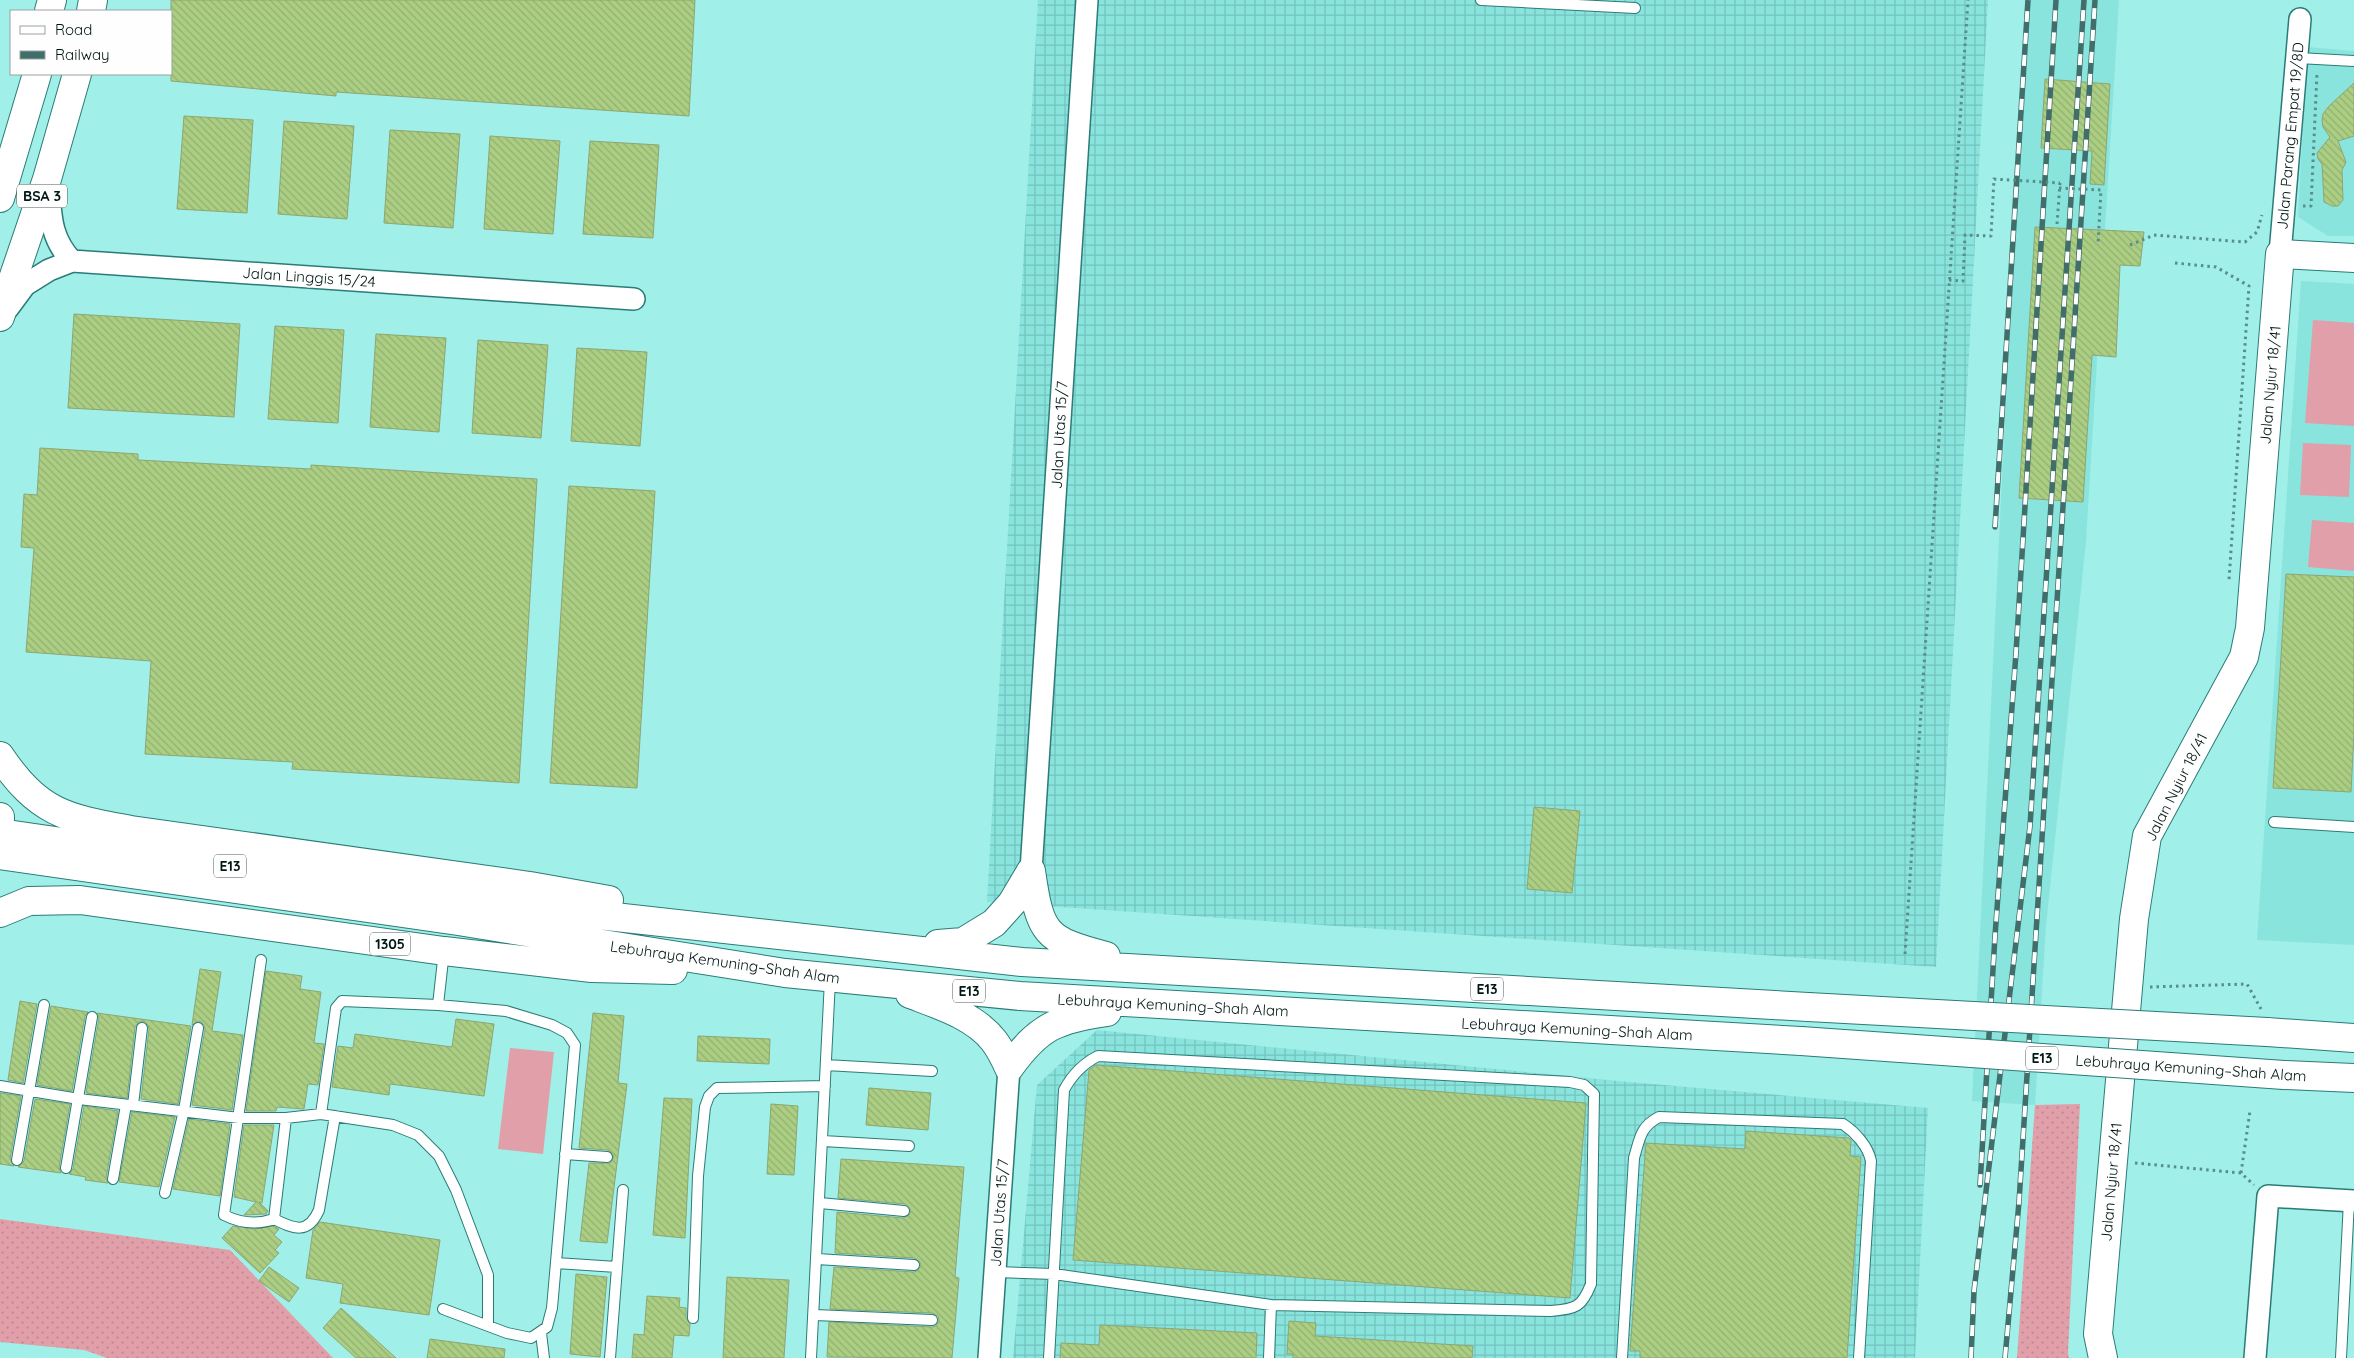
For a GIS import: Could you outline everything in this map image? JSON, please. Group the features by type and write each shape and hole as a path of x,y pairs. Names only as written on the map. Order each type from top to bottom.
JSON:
{"main road":[{"name":"BSA 3","path":"0,198 37,75"},
{"name":"BSA 3","path":"0,318 48,179 77,75"},
{"path":"2280,254 2354,258"},
{"name":"Jalan Nyiur 18/41","path":"2103,1358 2098,1334 2134,920 2147,836 2244,658 2250,628 2280,254"},
{"path":"0,756 16,780 33,797 51,809 76,820 131,830 570,892 769,933"},
{"name":"Lebuhraya Kemuning–Shah Alam","path":"0,833 459,910 785,974 1020,996 1801,1042 2354,1078"},
{"name":"Lebuhraya Kemuning–Shah Alam","path":"0,855 459,910 769,933 1022,962 1167,972 1808,1007 2265,1022 2354,1038"},
{"path":"901,947 963,942 994,923 1012,903 1031,871"},
{"path":"1031,871 1036,908 1048,933 1074,948 1167,972"},
{"name":"1305","path":"0,913 29,901 80,900 444,952 592,968 785,974"},
{"path":"878,982 935,1003 975,1023 994,1041 1010,1068 1024,1048 1041,1031 1073,1017 1153,1004"}],"street":[{"name":"Jalan Utas 15/7","path":"1031,871 1087,0"},
{"name":"Jalan Parang Empat 19/8D","path":"2280,254 2285,205 2308,58 2300,19"},
{"path":"0,318 25,285 49,270 72,261 60,249 52,229 48,179"},
{"name":"Jalan Linggis 15/24","path":"72,261 634,299"},
{"name":"Jalan Utas 15/7","path":"989,1358 1010,1068"},
{"path":"2255,1358 2268,1196 2352,1201"}],"lane":[{"path":"1481,0 1635,8"},
{"path":"2308,58 2354,61"},
{"path":"2274,822 2354,827"},
{"path":"438,1005 444,952"},
{"path":"261,960 224,1215 235,1221 264,1222 274,1219 292,1228 306,1227 315,1220 319,1210 335,1116"},
{"path":"811,1358 815,1315 830,978"},
{"path":"321,1114 338,1004 342,1001 438,1005 506,1011 552,1025 567,1033 575,1045 552,1308 547,1328 531,1338 507,1333 488,1324 443,1309"},
{"path":"17,1160 44,1005"},
{"path":"66,1168 92,1017"},
{"path":"113,1179 129,1105 142,1028"},
{"path":"165,1193 184,1110 198,1028"},
{"path":"995,1272 1054,1274 1271,1305 1571,1310 1584,1300 1591,1284 1594,1094 1584,1086 1570,1082 1098,1056 1085,1062 1069,1080 1064,1090 1054,1274 1049,1358"},
{"path":"826,1065 932,1070"},
{"path":"0,1086 79,1099 239,1118 286,1118 321,1114 393,1125 418,1135 438,1156 456,1190 488,1275 488,1324"},
{"path":"693,1318 698,1176 705,1106 709,1096 717,1088 825,1086"},
{"path":"1622,1358 1634,1158 1639,1140 1647,1123 1659,1117 1843,1124 1858,1137 1870,1155 1871,1161 1859,1358"},
{"path":"274,1219 286,1118"},
{"path":"823,1141 909,1146"},
{"path":"565,1154 607,1158"},
{"path":"610,1358 623,1190"},
{"path":"2341,1358 2352,1201"},
{"path":"820,1203 904,1211"},
{"path":"817,1259 914,1266"},
{"path":"556,1263 617,1267"},
{"path":"1269,1358 1271,1305"},
{"path":"815,1315 932,1320"},
{"path":"541,1333 544,1358"}],"path":[{"path":"1905,954 1968,0"},
{"path":"2130,245 2154,234 2245,242 2258,232 2265,204 2310,206 2308,58"},
{"path":"1949,280 1963,281 1965,235 1991,236 1994,179 2060,183 2057,224"},
{"path":"2059,188 2101,190 2098,244"},
{"path":"2175,263 2216,267 2249,286 2228,585"},
{"path":"2129,987 2247,984 2265,1022"},
{"path":"2241,1174 2250,1112"},
{"path":"2113,1160 2241,1174 2268,1196"}],"shaded area":[{"path":"1038,0 1988,0 1936,967 987,902"},
{"path":"2025,0 2119,0 2086,541 2046,926 2035,1105 1972,1101"},
{"path":"2307,47 2354,51 2354,236 2328,236 2298,217"},
{"path":"2301,281 2354,284 2354,945 2257,940"},
{"path":"2313,320 2354,323 2354,426 2305,423"},
{"path":"2303,443 2351,445 2349,497 2300,495"},
{"path":"2312,520 2354,523 2354,571 2308,567"},
{"path":"1097,1030 1618,1081 1928,1108 1915,1358 1013,1358 1037,1085"},
{"path":"510,1048 554,1052 543,1154 498,1149"},
{"path":"2080,1104 2069,1358 2017,1358 2035,1105"},
{"path":"0,1219 230,1250 333,1358 107,1358 84,1350 0,1342"}],"building":[{"path":"171,0 695,0 689,116 336,92 336,96 171,81"},
{"path":"2045,79 2110,84 2104,185 2090,184 2092,151 2041,148"},
{"path":"2354,83 2354,136 2338,141 2346,162 2342,170 2343,200 2338,206 2332,206 2324,202 2322,164 2318,159 2317,153 2330,137 2323,127 2323,114"},
{"path":"184,116 253,120 247,213 177,209"},
{"path":"284,121 354,126 347,219 278,214"},
{"path":"390,130 460,134 453,228 384,223"},
{"path":"490,136 560,141 553,234 484,229"},
{"path":"590,141 659,145 653,238 583,234"},
{"path":"2035,227 2144,232 2140,266 2120,265 2116,357 2092,355 2083,502 2019,498"},
{"path":"74,314 240,324 234,417 68,408"},
{"path":"275,326 344,330 338,423 268,419"},
{"path":"376,334 446,338 439,432 370,427"},
{"path":"478,340 548,345 541,438 472,433"},
{"path":"577,348 647,352 640,446 571,441"},
{"path":"40,448 138,454 138,460 311,469 311,465 537,479 519,783 292,769 293,762 145,754 151,661 26,652 34,548 21,547 24,494 37,495"},
{"path":"569,486 655,491 637,788 550,783"},
{"path":"2286,574 2354,577 2354,733 2351,792 2273,788"},
{"path":"1534,807 1580,811 1572,893 1527,889"},
{"path":"200,969 221,972 212,1031 243,1035 232,1110 192,1105 205,1029 200,1021 192,1025"},
{"path":"266,971 302,976 300,989 321,992 314,1043 324,1044 318,1085 308,1084 304,1109 277,1107 276,1111 246,1111"},
{"path":"20,1001 37,1004 23,1083 8,1080"},
{"path":"51,1006 88,1012 85,1016 72,1091 37,1085"},
{"path":"97,1013 191,1026 178,1104 141,1099 149,1029 148,1025 143,1021 139,1022 135,1027 127,1098 86,1093 99,1018"},
{"path":"593,1013 624,1016 618,1083 627,1084 607,1243 580,1241 589,1163 610,1163 614,1157 608,1150 579,1148"},
{"path":"456,1019 494,1024 484,1096 390,1084 389,1095 332,1087 338,1046 353,1048 355,1034 452,1047"},
{"path":"698,1036 770,1039 769,1064 697,1061"},
{"path":"1096,1065 1586,1103 1570,1298 1073,1260 1089,1070"},
{"path":"869,1088 931,1093 928,1130 866,1125"},
{"path":"0,1093 21,1096 10,1159 14,1166 0,1164"},
{"path":"664,1098 692,1099 685,1238 653,1235"},
{"path":"35,1099 70,1104 59,1167 61,1173 18,1167 24,1161"},
{"path":"771,1104 798,1106 794,1175 767,1174"},
{"path":"84,1106 118,1111 106,1178 108,1183 85,1180 86,1177 69,1174 73,1169"},
{"path":"132,1112 175,1117 159,1187 119,1182"},
{"path":"189,1119 230,1124 220,1196 173,1189"},
{"path":"244,1125 274,1125 262,1203 259,1202 268,1211 266,1214 244,1215 256,1202 234,1197"},
{"path":"1746,1131 1849,1138 1851,1140 1850,1156 1861,1157 1847,1358 1640,1358 1640,1351 1630,1351 1646,1143 1745,1149"},
{"path":"841,1159 964,1167 955,1277 959,1278 952,1358 827,1357 829,1322 932,1327 936,1326 939,1321 938,1316 932,1313 830,1309 834,1267 914,1272 921,1266 920,1262 914,1258 835,1253 837,1212 903,1218 909,1215 911,1211 905,1204 838,1198"},
{"path":"320,1222 440,1240 429,1315 340,1303 343,1284 306,1278 313,1230"},
{"path":"233,1226 255,1229 273,1226 279,1229 274,1235 282,1242 275,1250 279,1253 260,1273 222,1238"},
{"path":"269,1267 299,1288 289,1302 259,1281"},
{"path":"576,1274 607,1277 600,1357 570,1354"},
{"path":"727,1277 789,1280 784,1358 723,1358"},
{"path":"647,1296 680,1298 679,1307 686,1308 686,1318 690,1324 689,1336 674,1335 672,1358 632,1358 634,1334 644,1335"},
{"path":"341,1308 396,1358 356,1358 323,1328"},
{"path":"1289,1321 1316,1323 1315,1336 1473,1346 1472,1358 1293,1358 1293,1354 1287,1354"},
{"path":"1100,1325 1257,1333 1256,1358 1060,1358 1061,1343 1099,1345"},
{"path":"430,1339 505,1349 504,1358 427,1358"}],"railway":[{"path":"1995,527 2028,0"},
{"path":"1980,1185 1995,936 2016,653 2056,0"},
{"path":"1971,1358 1974,1291 2030,826 2084,0"},
{"path":"2005,1358 2019,1202 2095,0"}]}
